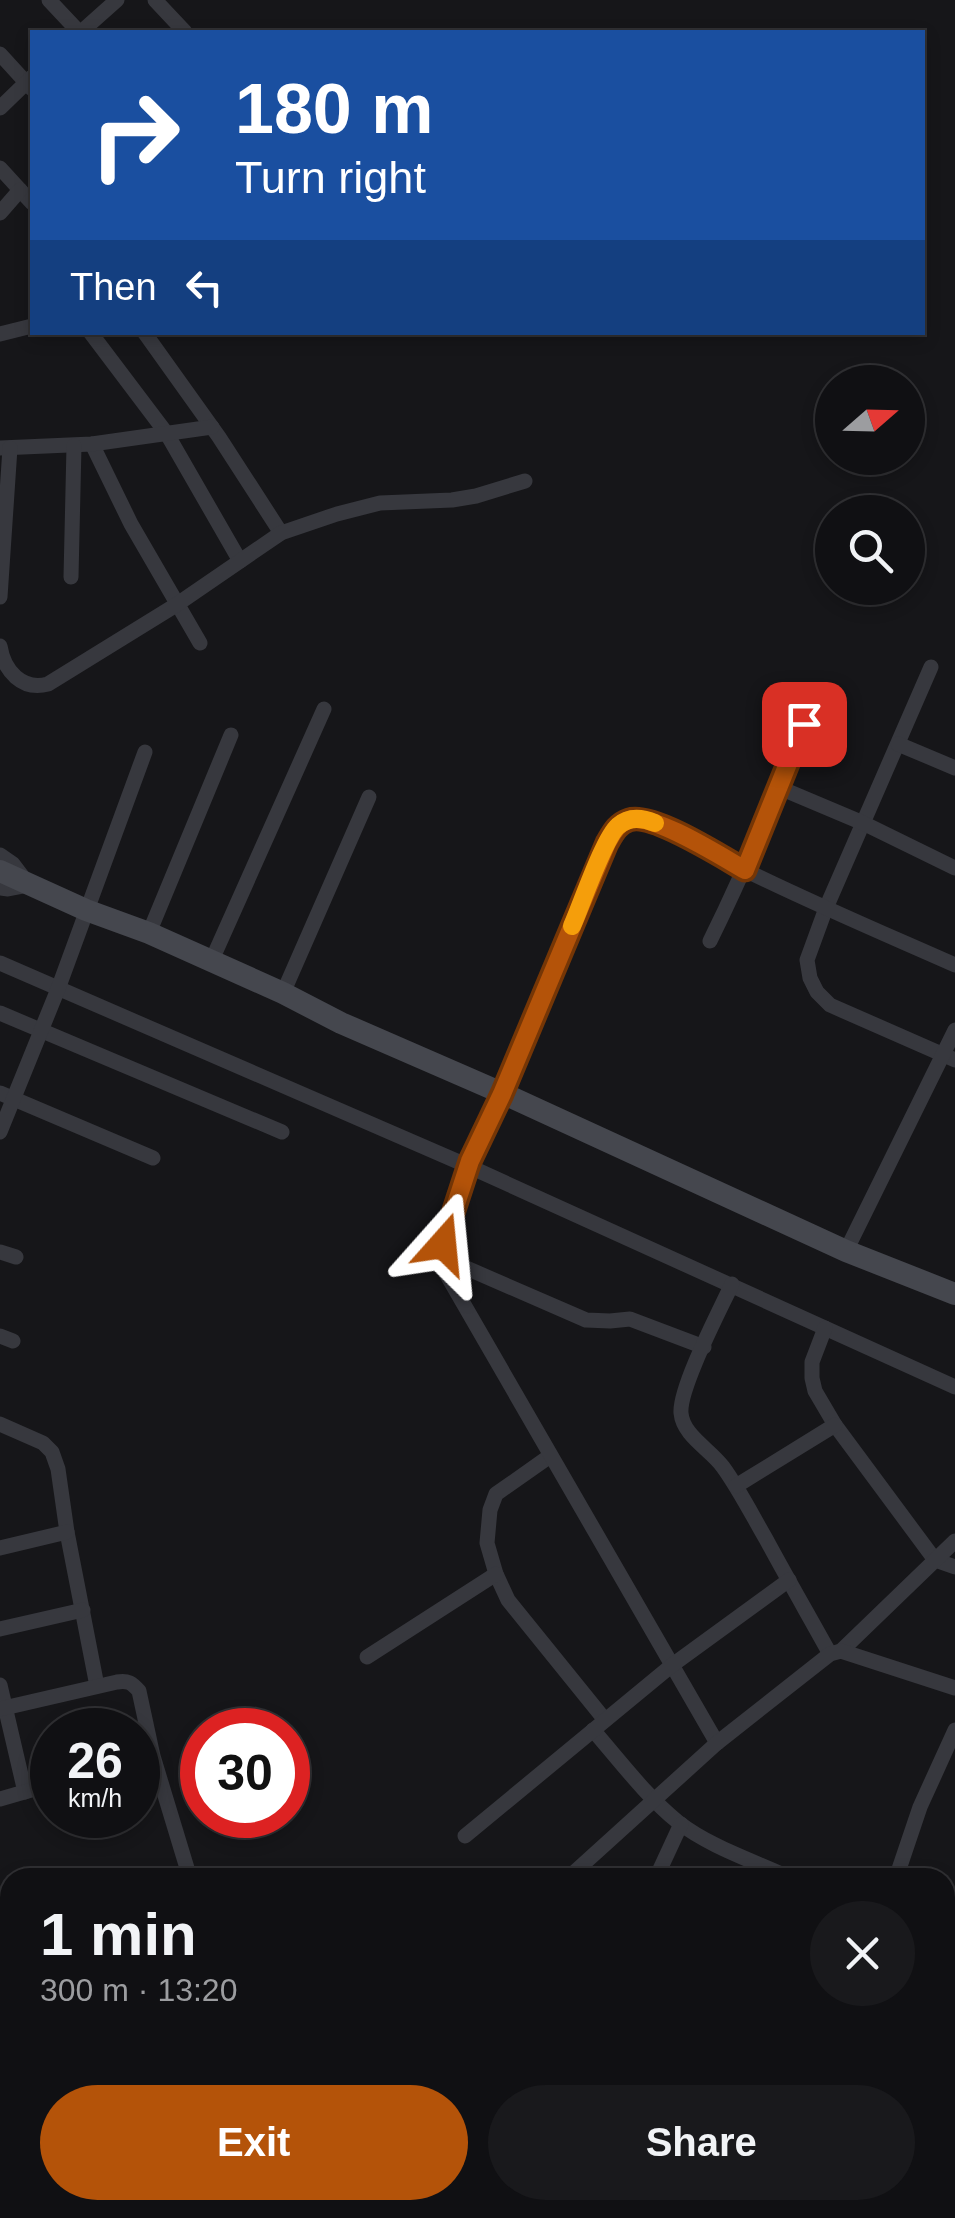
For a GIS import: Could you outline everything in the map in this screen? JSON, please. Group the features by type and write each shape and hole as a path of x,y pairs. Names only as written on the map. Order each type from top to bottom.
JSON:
{"street":[{"path":"49,0 78,30"},
{"path":"82,30 116,0"},
{"path":"155,0 184,30"},
{"path":"0,54 30,81"},
{"path":"0,108 30,83"},
{"path":"0,168 30,201"},
{"path":"0,213 20,190"},
{"path":"0,334 30,326"},
{"path":"92,335 167,434 240,561"},
{"path":"146,335 281,533"},
{"path":"0,597 5,448 74,446 212,427"},
{"path":"92,444 131,524 200,643"},
{"path":"71,577 74,446"},
{"path":"0,646 8,670 21,682 36,687 48,684 176,605 281,533 380,503 452,500 525,481"},
{"path":"931,667 807,960 816,992 830,1005 949,1058"},
{"path":"710,941 780,788 816,692"},
{"path":"211,962 324,709"},
{"path":"150,934 231,735"},
{"path":"898,744 955,768"},
{"path":"0,1132 7,1096 60,984 145,752"},
{"path":"780,788 955,868"},
{"path":"283,993 369,797"},
{"path":"717,1743 444,1270 443,1244 480,1136 502,1094 617,826 643,818 662,825 745,870 955,965"},
{"path":"0,854 29,884"},
{"path":"0,871 283,993 340,1023 846,1252 955,1294"},
{"path":"0,888 29,884"},
{"path":"0,962 60,984 469,1163 955,1388"},
{"path":"0,1013 282,1132"},
{"path":"846,1252 949,1058 955,1030"},
{"path":"7,1096 153,1158"},
{"path":"441,1257 586,1320 630,1319 704,1347"},
{"path":"732,1284 683,1397 681,1414 686,1428 711,1452 736,1486 789,1580 836,1652 955,1688"},
{"path":"825,1328 812,1362 815,1391 835,1425 935,1560 955,1567"},
{"path":"0,1424 52,1452 96,1686"},
{"path":"736,1486 835,1425"},
{"path":"550,1456 496,1494 490,1510 487,1542 508,1600 654,1800 681,1824 754,1868"},
{"path":"0,1548 67,1532"},
{"path":"579,1868 717,1743 836,1652 955,1541"},
{"path":"367,1657 496,1574"},
{"path":"464,1836 671,1666 789,1580"},
{"path":"0,1629 82,1610"},
{"path":"3,1709 126,1680 139,1691 141,1708"},
{"path":"0,1685 25,1792"},
{"path":"899,1868 920,1807 955,1730"},
{"path":"0,1799 30,1791"},
{"path":"160,1796 186,1868"},
{"path":"661,1868 681,1824"}],"slow traffic":[{"path":"572,926 617,826 643,818 655,823"}],"route":[{"path":"443,1244 480,1136 502,1094 617,826 643,818 745,870 804,724"}]}
